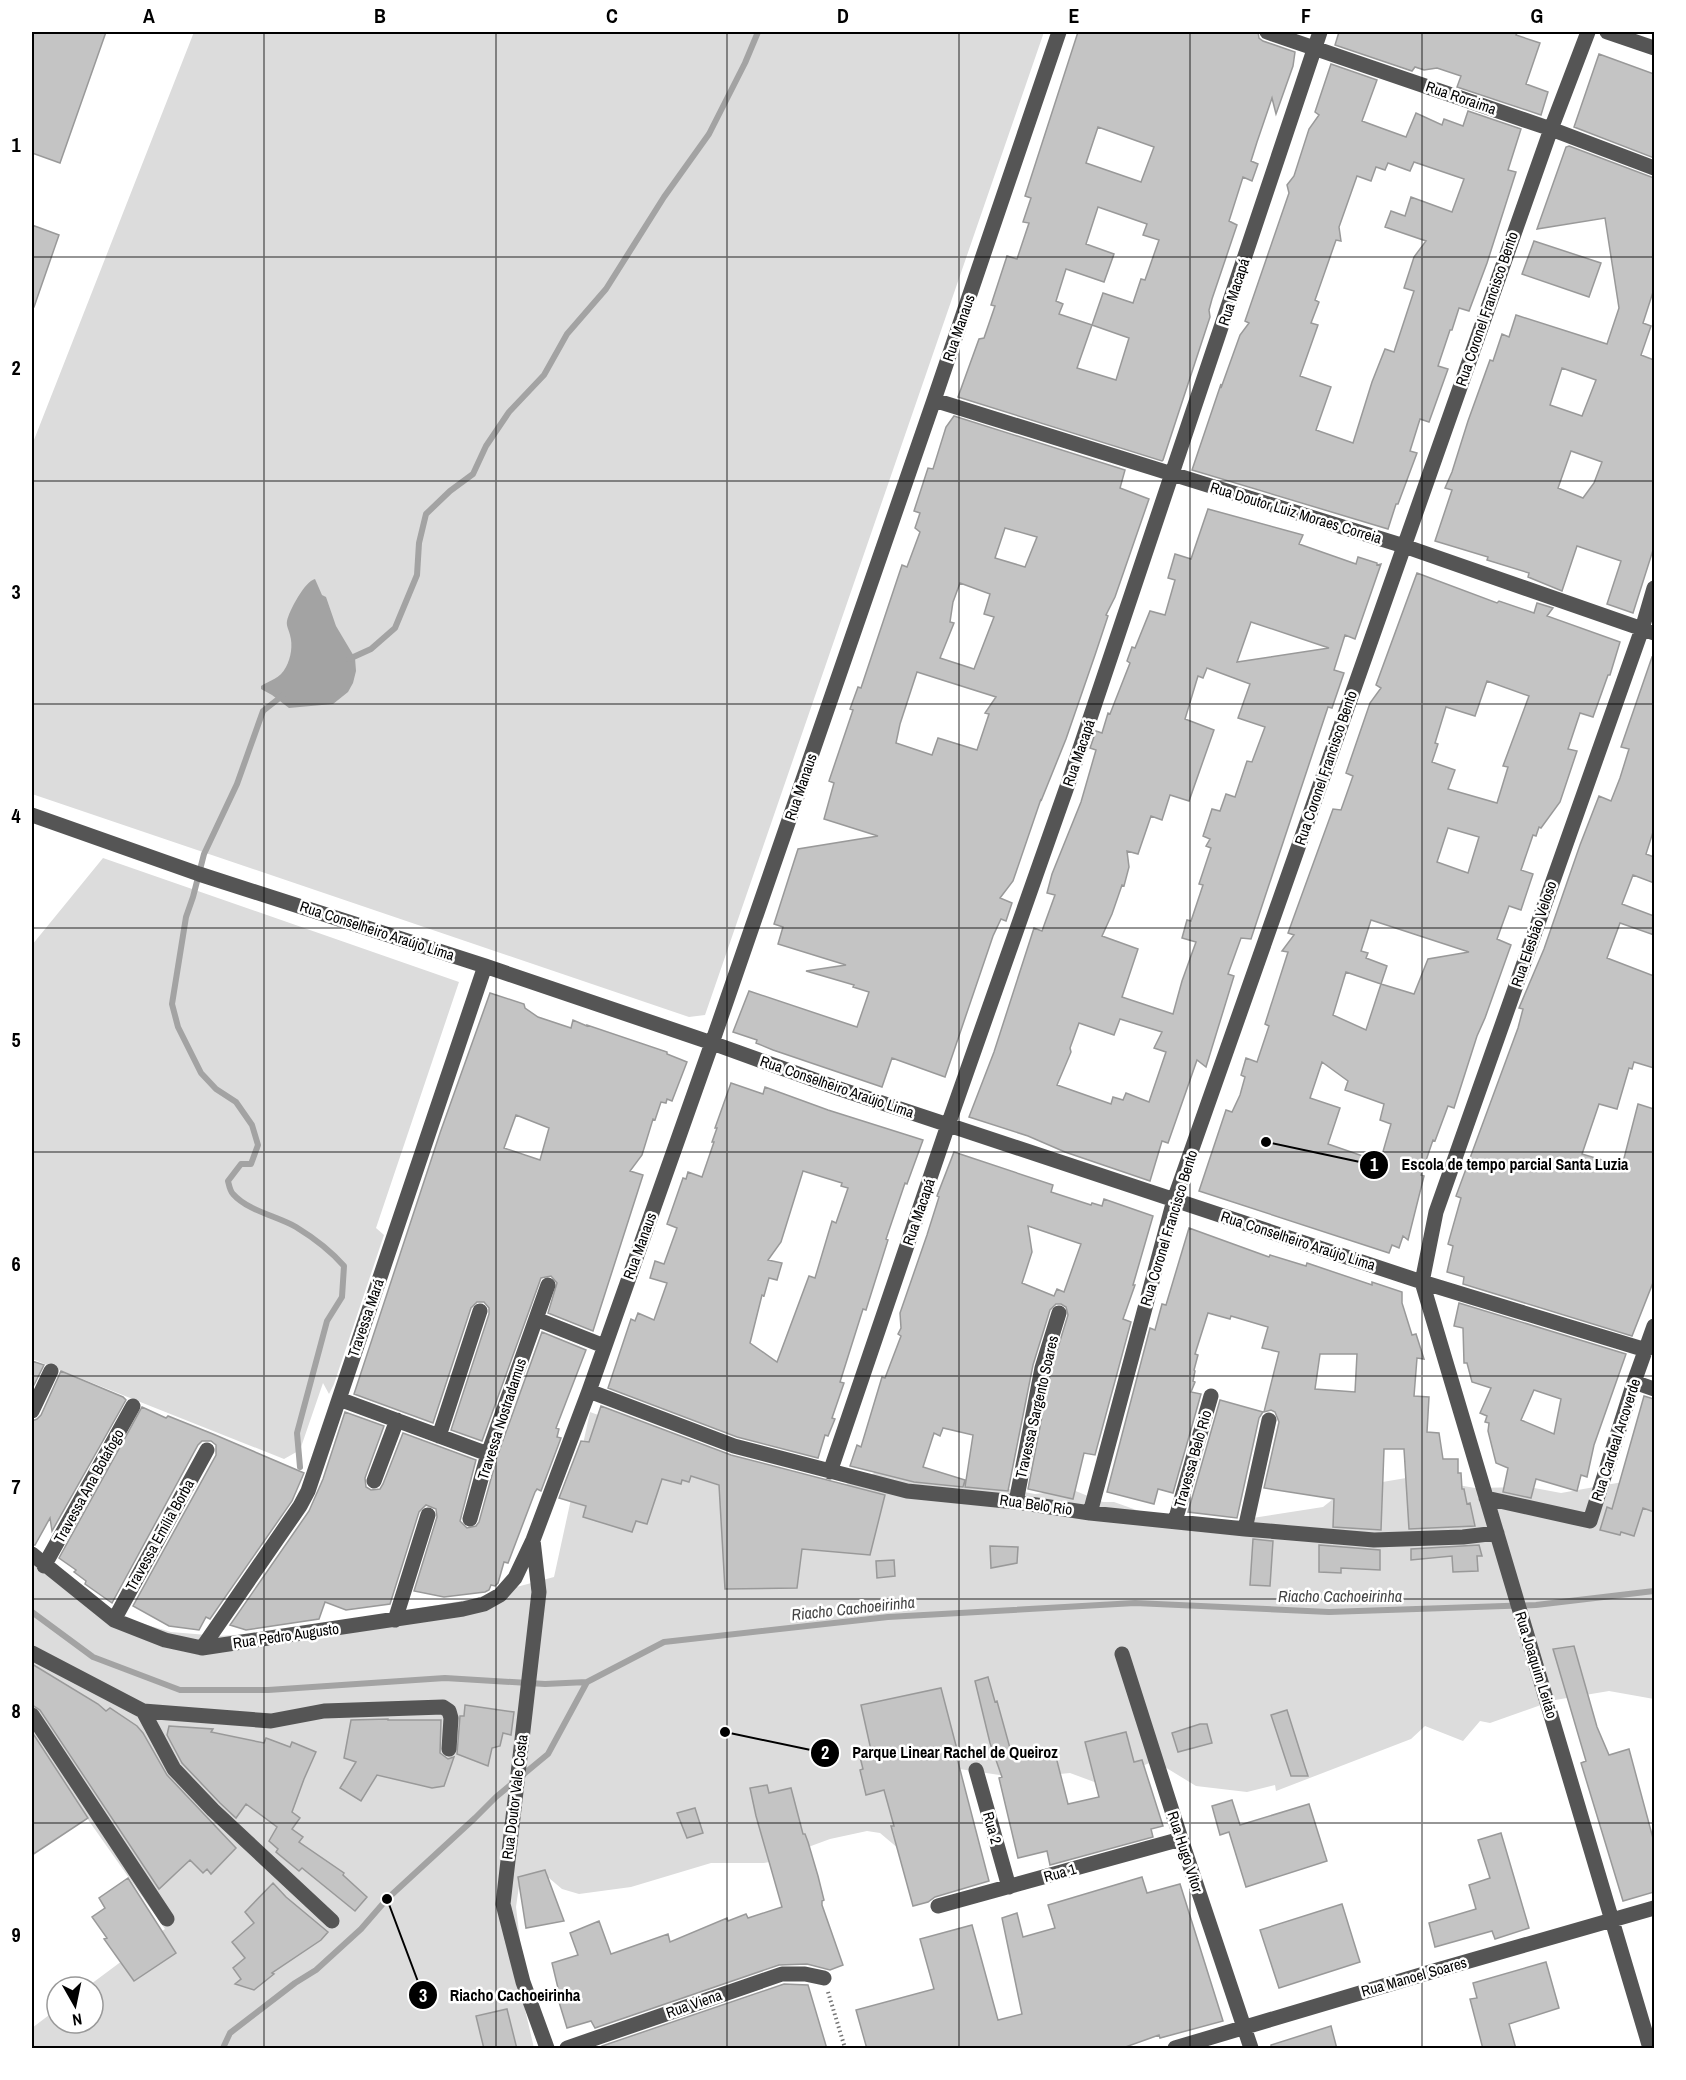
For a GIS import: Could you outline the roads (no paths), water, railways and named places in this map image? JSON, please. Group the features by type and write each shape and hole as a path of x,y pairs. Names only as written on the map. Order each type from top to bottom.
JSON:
{"street":[{"name":"Rua Manaus","path":"533,1540 589,1391 712,1043 1059,32"},
{"name":"Rua Roraima","path":"1267,32 1551,129 1654,168"},
{"name":"Rua Macapá","path":"830,1472 948,1125 1070,781 1320,32"},
{"name":"Rua Coronel Francisco Bento","path":"1090,1513 1174,1200 1551,129 1588,32"},
{"path":"1607,32 1654,48"},
{"name":"Rua Doutor Luiz Moraes Correia","path":"934,400 1404,546 1648,631"},
{"name":"Rua Elesbão Veloso","path":"1422,1282 1436,1212 1648,631 1654,588"},
{"name":"Rua Conselheiro Araújo Lima","path":"32,814 199,874 485,966 948,1125 1422,1282 1646,1350"},
{"name":"Travessa Mará","path":"202,1648 308,1491 485,966"},
{"name":"Rua Joaquim Leitão","path":"1422,1282 1650,2049"},
{"name":"Travessa Nostradamus","path":"470,1520 489,1454 548,1285"},
{"path":"439,1436 480,1311"},
{"name":"Travessa Sargento Soares","path":"1016,1502 1042,1368 1059,1313"},
{"path":"536,1319 604,1346"},
{"name":"Rua Cardeal Arcoverde","path":"1486,1498 1590,1521 1654,1326"},
{"path":"32,1411 51,1371"},
{"path":"1634,1382 1654,1389"},
{"name":"Rua Belo Rio","path":"589,1391 734,1446 907,1491 1016,1502 1090,1513 1374,1540 1463,1537 1497,1533"},
{"name":"Travessa Belo Rio","path":"1175,1521 1211,1396"},
{"path":"339,1399 489,1454"},
{"name":"Travessa Ana Botafogo","path":"44,1566 133,1406"},
{"path":"374,1481 397,1420"},
{"path":"1245,1529 1269,1420"},
{"name":"Travessa Emília Borba","path":"114,1620 207,1450"},
{"path":"395,1620 428,1515"},
{"name":"Rua Doutor Vale Costa","path":"533,1540 539,1592 502,1904 523,1982 547,2049"},
{"name":"Rua Pedro Augusto","path":"32,1554 44,1566 114,1620 165,1640 202,1648 395,1620 484,1604 500,1595 515,1578 533,1540"},
{"path":"32,1653 144,1711 271,1721 324,1711 443,1707 449,1711 451,1718 448,1749"},
{"name":"Rua Hugo Vítor","path":"1122,1654 1180,1839 1251,2049"},
{"path":"144,1711 174,1768 213,1810 332,1921"},
{"path":"32,1715 167,1919"},
{"name":"Rua 2","path":"976,1770 1009,1887"},
{"name":"Rua 1","path":"938,1906 1180,1839"},
{"name":"Rua Manoel Soares","path":"1175,2049 1654,1908"},
{"name":"Rua Viena","path":"567,2049 782,1974 805,1974 824,1978"}],"waterway":[{"path":"349,659 371,649 395,628 417,575 419,543 426,514 450,491 473,474 486,446 509,412 544,375 567,334 606,289 664,197 709,134 758,32"},
{"path":"282,696 263,711 237,784 204,854 186,917 172,1004 178,1027 201,1073 216,1089 236,1102 252,1125 258,1145 251,1164 241,1164 228,1181 232,1193 246,1205 303,1231 344,1266 342,1297 327,1321 297,1433 300,1467"},
{"name":"Riacho Cachoeirinha","path":"223,2048 230,2033 295,1983 316,1970 361,1929 387,1899 496,1797 548,1754 587,1682 664,1642 888,1617 1135,1603 1329,1612 1536,1605 1654,1591"},
{"path":"32,1612 93,1657 180,1690 268,1690 445,1678 545,1684 587,1682"}],"place":[{"name":"Escola de tempo parcial Santa Luzia","path":"1266,1142"},
{"name":"Parque Linear Rachel de Queiroz","path":"725,1732"},
{"name":"Riacho Cachoeirinha","path":"387,1899"}]}
